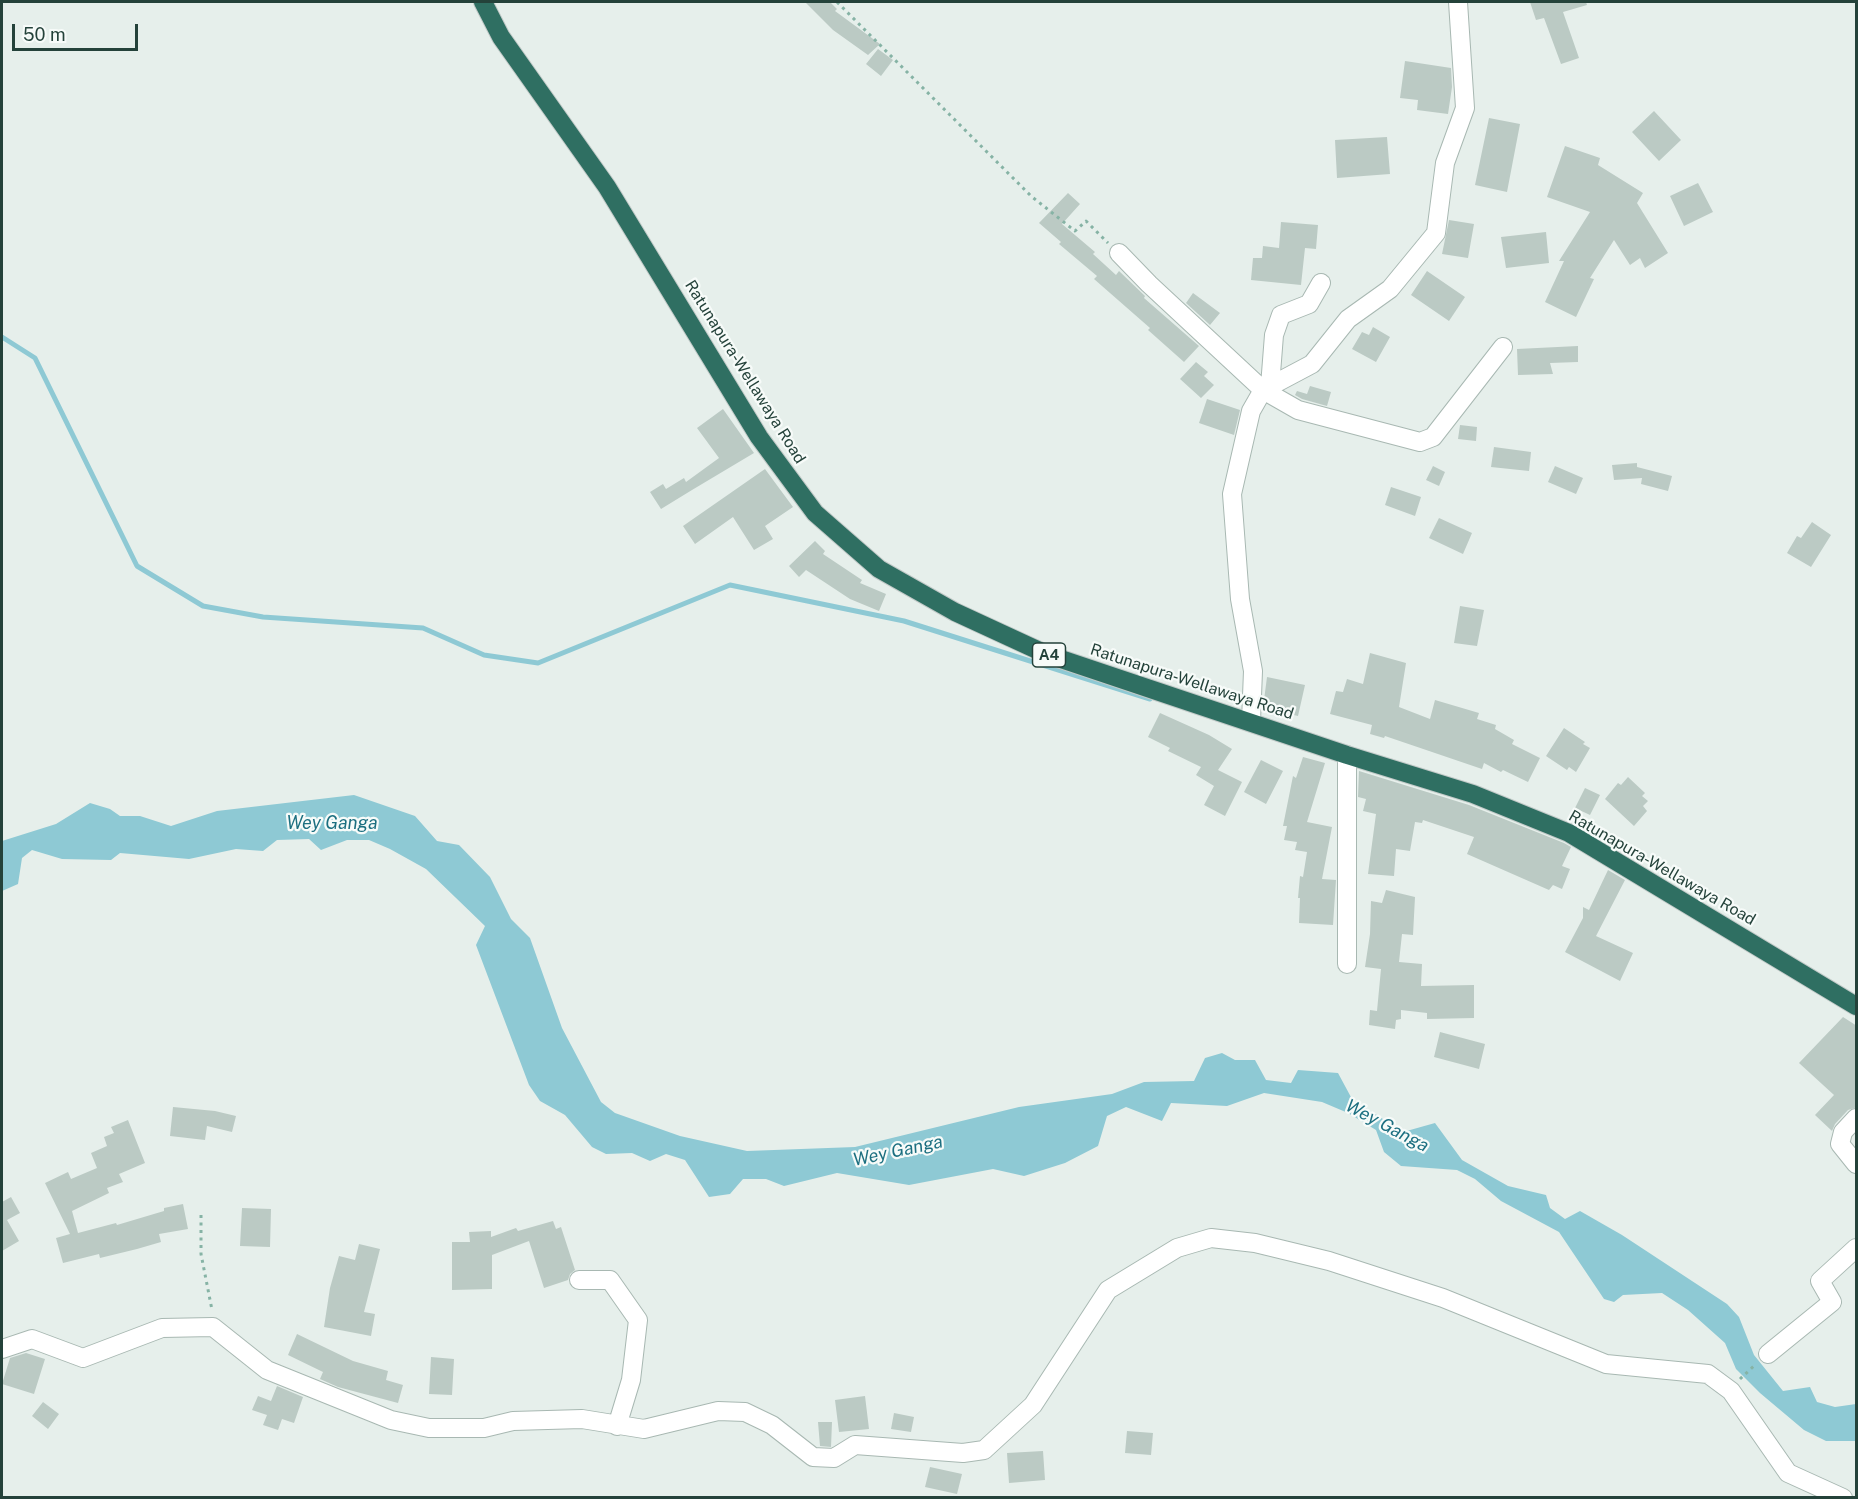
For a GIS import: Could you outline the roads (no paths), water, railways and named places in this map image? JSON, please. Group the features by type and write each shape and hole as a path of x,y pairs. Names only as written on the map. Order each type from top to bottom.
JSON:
{"highway":[{"name":"Ratunapura-Wellawaya Road","path":"483,2 501,37 607,187 759,437 815,513 879,569 955,612 1046,654 1347,755 1473,794 1569,833 1857,1006"}],"street":[{"path":"1266,388 1312,364 1348,319 1389,289 1436,233 1445,163 1465,108 1458,2"},
{"path":"1119,253 1149,284 1266,388 1298,410 1420,442 1433,437 1503,347"},
{"path":"1251,721 1253,671 1240,599 1232,494 1251,411 1266,388 1274,335 1281,315 1309,304 1321,283"},
{"path":"1347,755 1347,964"},
{"path":"1857,1118 1843,1132 1840,1144 1857,1164"},
{"path":"2,1349 32,1339 83,1358 162,1328 213,1327 267,1370 391,1420 429,1428 484,1428 513,1421 582,1419 644,1429 718,1411 745,1412 772,1425 813,1457 834,1458 855,1445 963,1453 984,1450 1033,1405 1108,1290 1177,1248 1211,1238 1255,1243 1329,1261 1443,1299 1606,1364 1708,1374 1731,1391 1788,1473 1843,1497"},
{"path":"1768,1354 1832,1302 1820,1281 1857,1248"},
{"path":"579,1280 609,1280 638,1320 631,1380 617,1426"}],"water":[{"name":"Wey Ganga","path":"354,795 415,816 437,841 459,845 490,877 511,919 530,938 562,1028 601,1102 615,1113 680,1136 747,1151 855,1147 1019,1107 1112,1094 1144,1082 1194,1081 1205,1058 1222,1053 1235,1060 1255,1060 1266,1080 1291,1083 1298,1070 1338,1073 1352,1099 1403,1132 1435,1123 1462,1160 1508,1186 1546,1195 1550,1208 1565,1219 1580,1211 1622,1235 1727,1304 1739,1317 1754,1355 1783,1391 1810,1387 1817,1402 1835,1407 1856,1404 1856,1441 1826,1441 1804,1430 1760,1393 1736,1369 1725,1343 1688,1310 1662,1293 1623,1295 1614,1302 1604,1299 1559,1232 1501,1201 1475,1179 1457,1170 1401,1166 1384,1152 1376,1130 1348,1113 1322,1102 1264,1093 1227,1106 1171,1103 1162,1121 1126,1107 1107,1116 1098,1146 1065,1163 1024,1176 993,1169 909,1185 837,1173 784,1186 766,1179 743,1179 730,1194 709,1197 685,1160 666,1154 650,1161 632,1153 606,1154 592,1147 565,1115 540,1101 529,1085 476,945 485,926 426,869 390,849 369,840 347,840 321,850 309,839 277,840 263,851 236,849 189,859 120,853 111,860 62,859 32,850 22,858 18,884 2,891 2,841 56,824 90,803 110,809 120,816 140,816 171,826 217,811"}],"waterway":[{"path":"2,337 35,358 137,566 203,606 263,617 423,628 484,655 538,663 730,585 904,621 1150,699"}]}
